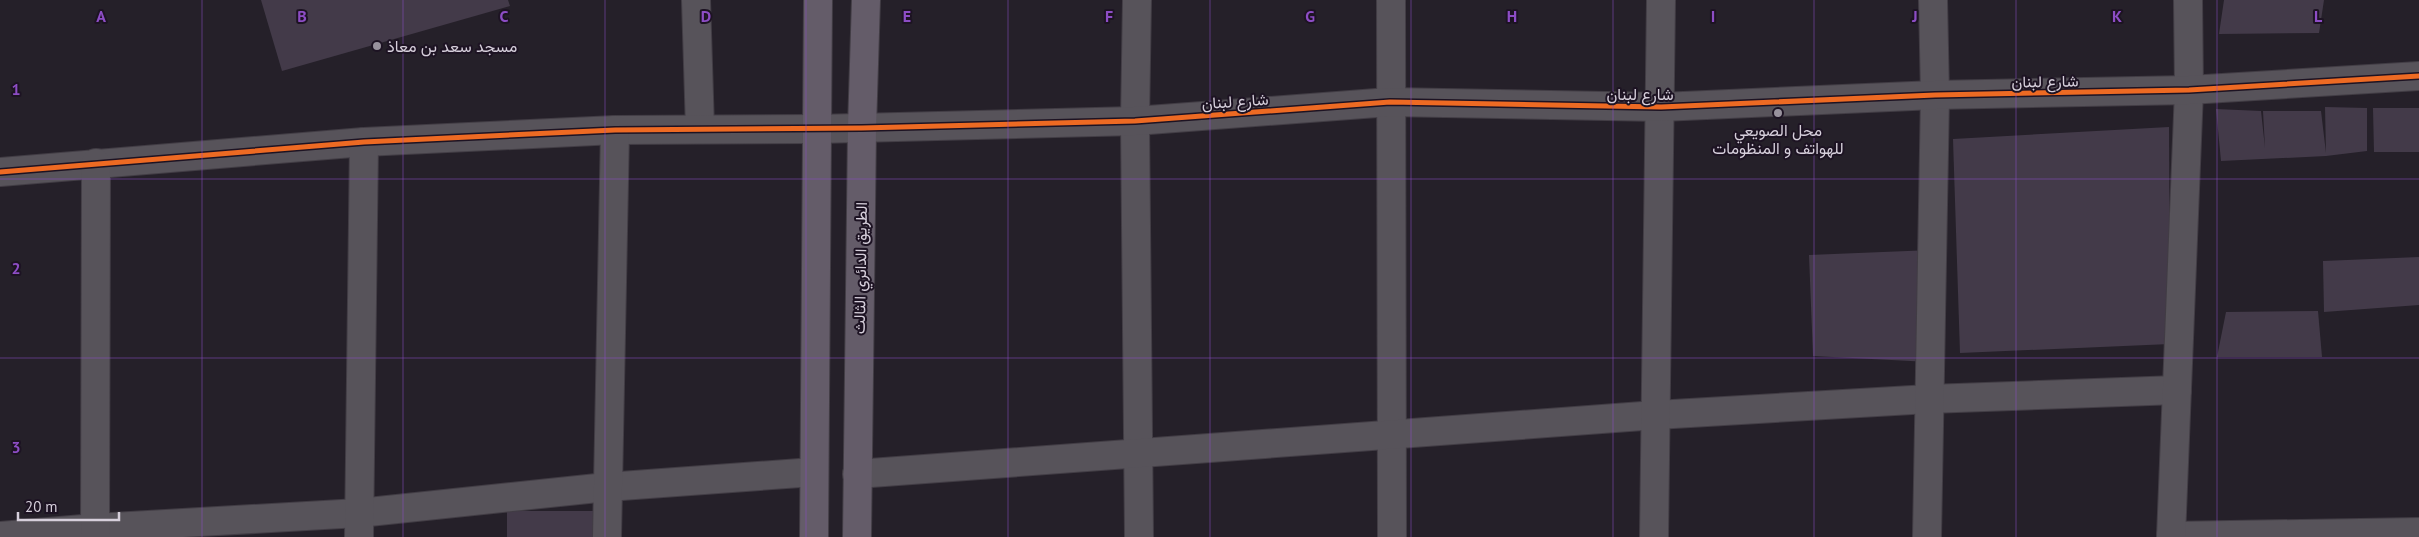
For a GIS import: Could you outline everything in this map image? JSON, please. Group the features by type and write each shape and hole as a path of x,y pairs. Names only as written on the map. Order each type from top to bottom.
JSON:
{"highway":[{"path":"814,537 818,0"},
{"name":"الطريق الدائري الثالث","path":"857,537 862,128 866,0"}],"street":[{"path":"696,0 700,129"},
{"path":"1136,0 1135,121 1139,537"},
{"path":"1391,0 1392,537"},
{"path":"1654,537 1661,0"},
{"path":"1927,537 1935,96 1933,0"},
{"path":"2188,0 2189,90 2171,536 2419,532"},
{"name":"شارع لبنان","path":"0,172 364,142 615,130 817,129 1135,121 1390,102 1661,107 1935,96 2189,90 2419,76"},
{"path":"607,537 615,130"},
{"path":"359,525 364,142"},
{"path":"95,532 96,163"},
{"path":"857,474 1656,415 1929,399 2177,390"},
{"path":"0,536 359,525 607,487 814,472"}],"building":[{"path":"261,0 508,0 510,6 282,71"},
{"path":"2224,0 2324,0 2319,33 2219,34"},
{"path":"2325,107 2367,108 2367,151 2326,156 2221,161 2216,109 2261,111 2265,148 2263,111 2321,111 2326,153"},
{"path":"2373,108 2419,108 2419,152 2374,152"},
{"path":"2169,127 2170,344 1960,353 1953,139"},
{"path":"1932,250 1930,362 1813,356 1809,255"},
{"path":"2419,257 2419,305 2324,312 2323,261"},
{"path":"2318,311 2322,357 2217,357 2226,312"},
{"path":"507,511 605,511 605,537 507,537"}],"cycle path":[{"path":"0,172 364,142 615,130 862,128 1135,121 1390,102 1661,107 1935,95 2189,90 2419,76"}],"place":[{"name":"مسجد سعد بن معاذ","path":"377,46"},
{"name":"محل الصويعي للهواتف و المنظومات","path":"1778,113"}]}
